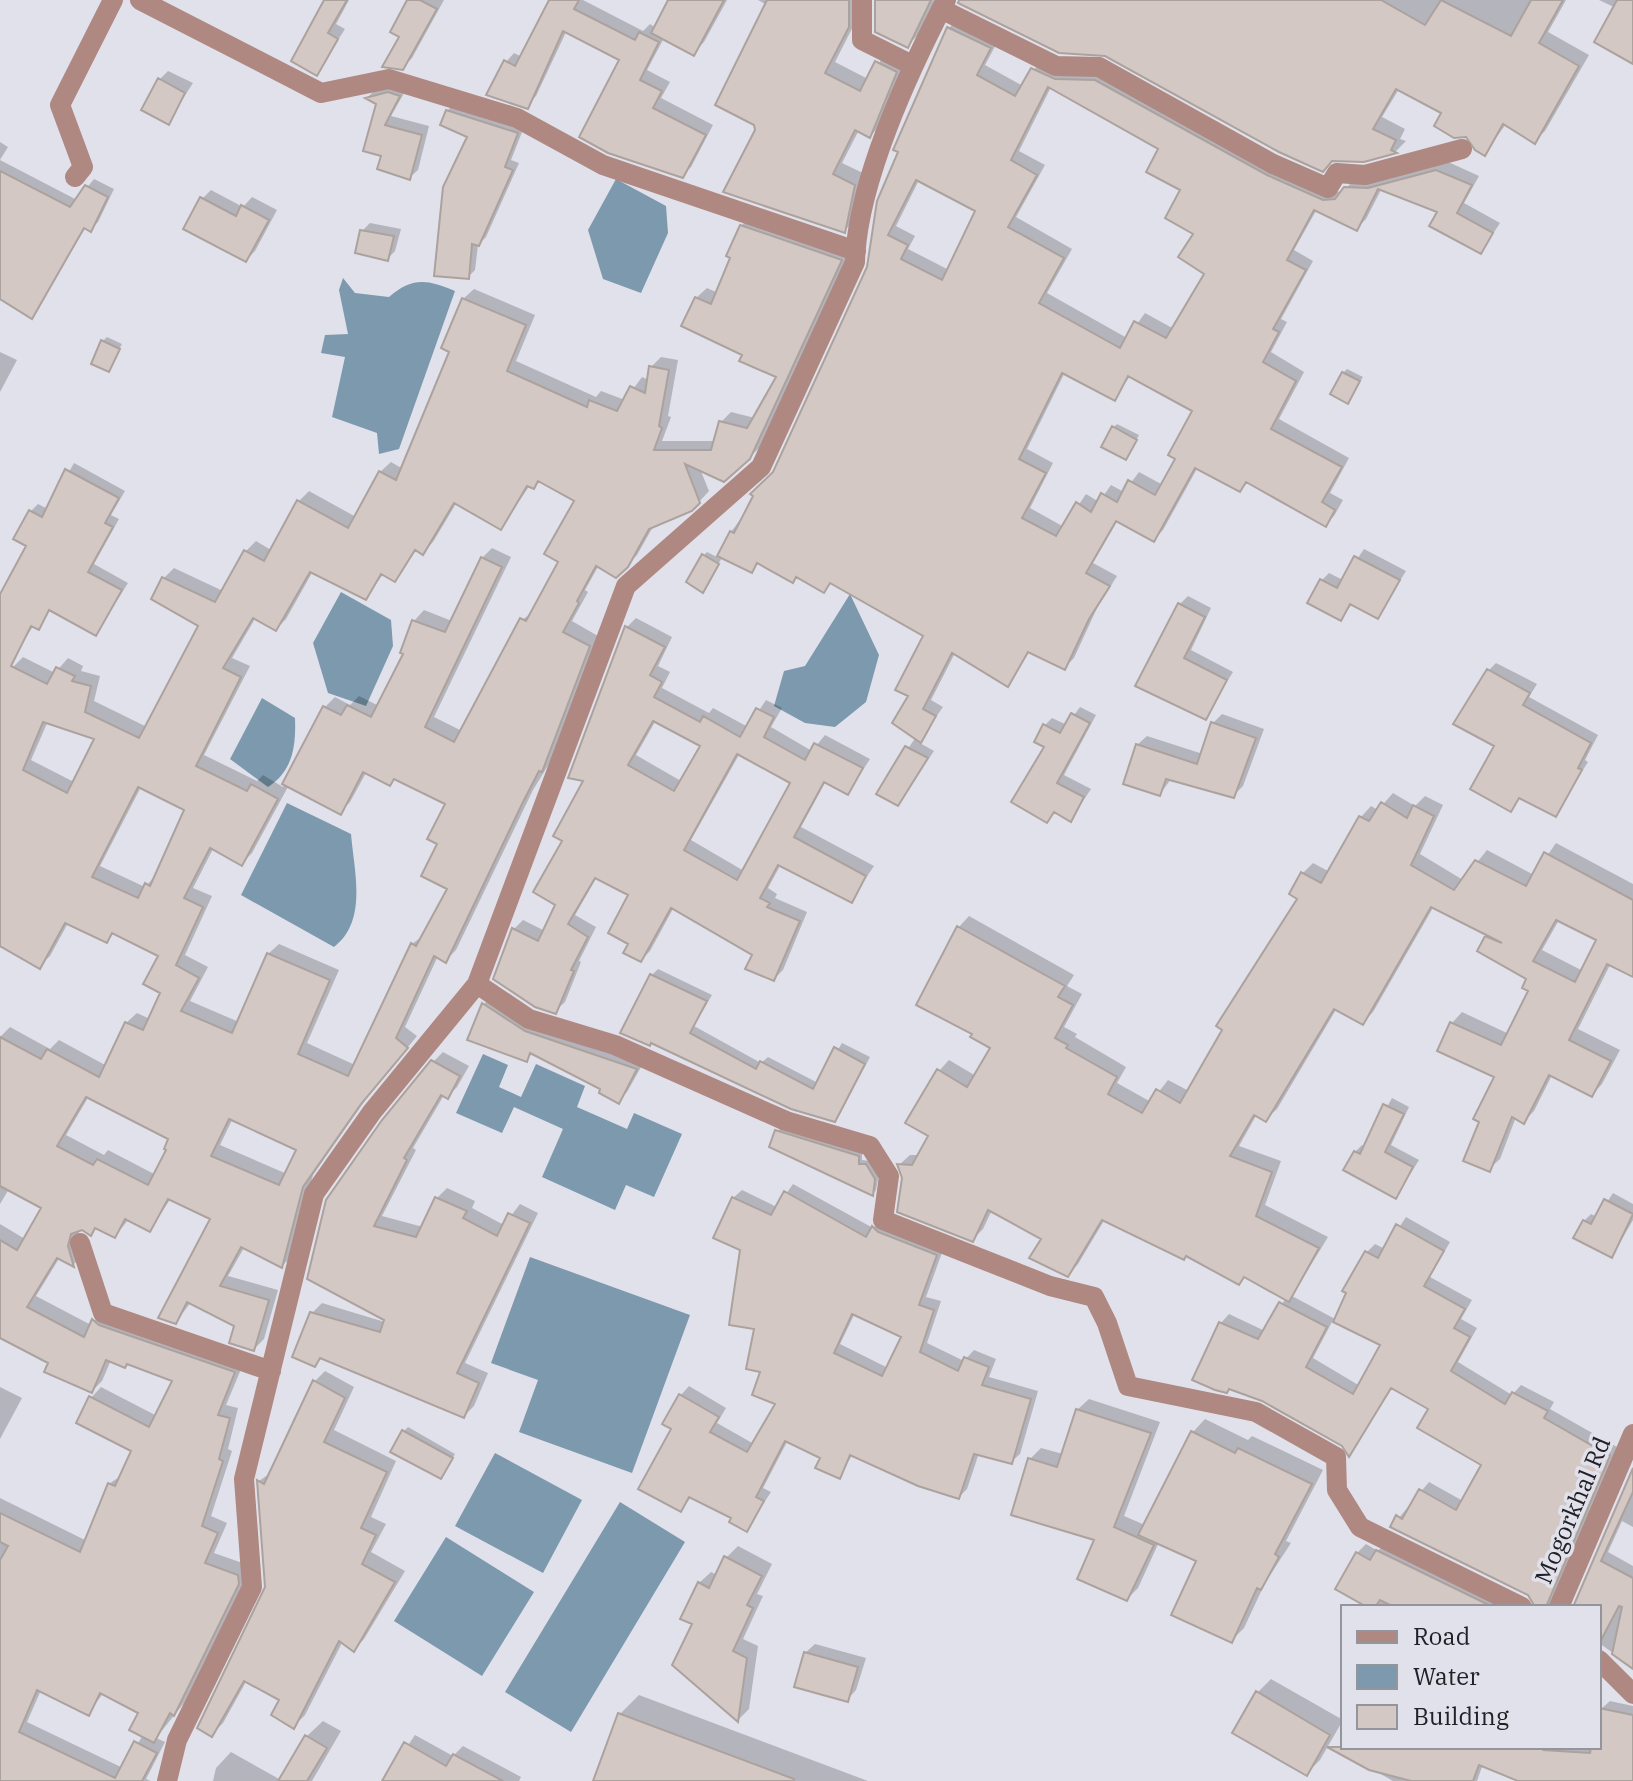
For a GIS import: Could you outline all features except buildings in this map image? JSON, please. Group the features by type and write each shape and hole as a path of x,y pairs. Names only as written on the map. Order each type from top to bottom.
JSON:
{"street":[{"path":"75,177 83,167 60,105 113,0"},
{"path":"140,0 321,93 389,79 517,118 603,165 856,251"},
{"path":"862,0 862,40 912,65"},
{"path":"167,1781 177,1740 252,1587 244,1479 314,1194 372,1112 477,984 626,586 761,467 855,262 856,227 912,65 944,4 1056,66 1099,67 1273,164 1328,188 1337,173 1365,175 1462,149"},
{"path":"477,984 529,1019 615,1045 786,1121 870,1146 889,1176 883,1220 1050,1286 1094,1297 1107,1323 1128,1386 1256,1412 1336,1457 1337,1490 1360,1527 1518,1605"},
{"path":"80,1243 103,1313 271,1371"},
{"name":"Mogorkhal Rd","path":"1560,1605 1633,1434"},
{"path":"1601,1662 1633,1694"}],"water":[{"path":"616,179 666,206 668,233 641,293 603,279 588,230"},
{"path":"343,278 355,293 389,297 405,286 420,282 455,291 399,449 379,454 377,433 332,417 345,357 321,353 325,335 348,334 339,290"},
{"path":"341,592 391,620 393,646 366,706 328,693 313,643"},
{"path":"850,594 879,655 866,702 835,727 805,723 774,706 784,671 805,666"},
{"path":"262,698 295,718 295,738 288,766 268,787 230,759"},
{"path":"287,803 351,834 356,879 355,910 345,936 334,947 241,895"},
{"path":"483,1054 508,1065 499,1087 521,1097 536,1064 585,1086 577,1107 627,1129 634,1113 682,1134 654,1197 626,1185 615,1210 542,1177 563,1129 514,1107 502,1133 456,1113"},
{"path":"530,1257 690,1315 632,1473 519,1432 538,1380 491,1363"},
{"path":"495,1453 582,1500 543,1573 455,1526"},
{"path":"620,1502 685,1542 571,1732 505,1692"},
{"path":"446,1537 534,1592 482,1676 394,1621"}]}
